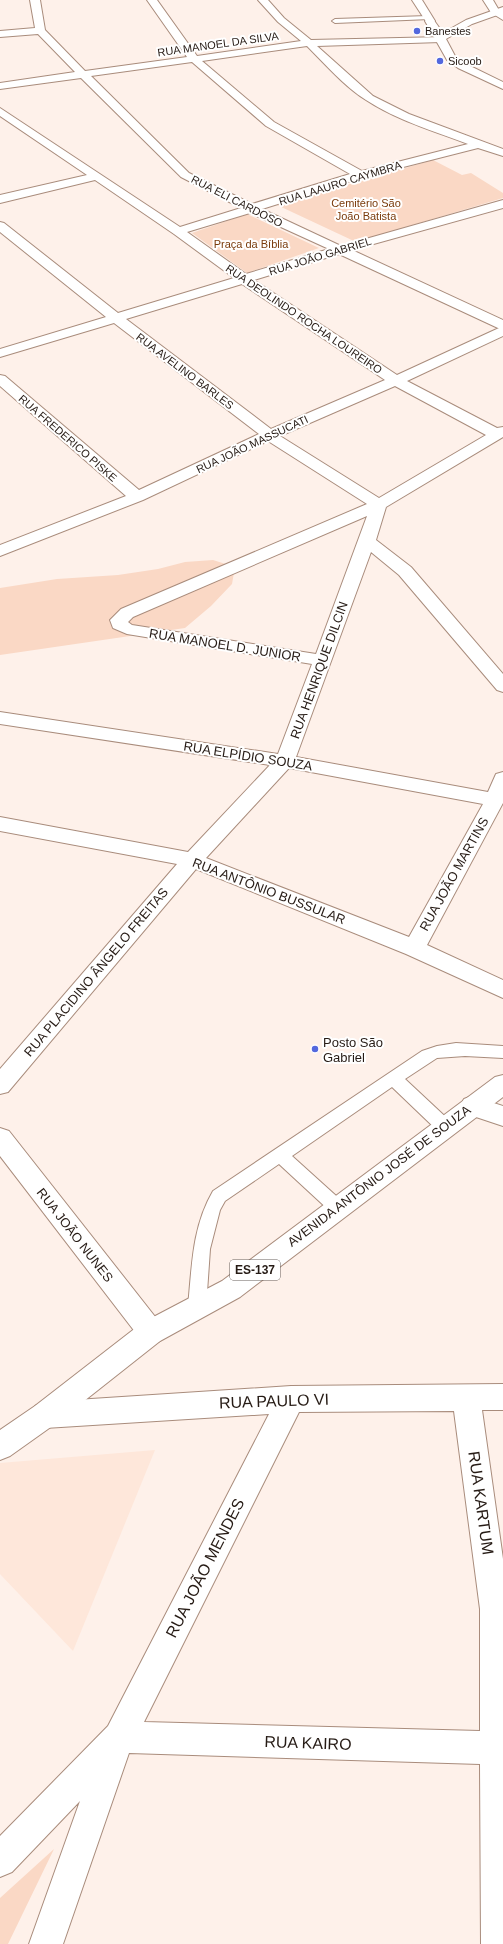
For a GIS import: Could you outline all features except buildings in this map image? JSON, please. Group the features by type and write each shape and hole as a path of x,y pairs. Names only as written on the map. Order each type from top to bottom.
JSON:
{"street":[{"path":"0,34 40,31 35,0"},
{"path":"152,0 194,59 270,124 360,174"},
{"path":"263,0 281,20 369,98 405,116 503,153"},
{"path":"417,0 441,38 451,58 462,66 503,86"},
{"path":"488,0 488,4 500,13"},
{"path":"454,20 483,17 500,13"},
{"path":"441,38 460,26 483,17"},
{"path":"429,20 442,20"},
{"name":"RUA ELI CARDOSO","path":"40,31 165,157 185,175 252,209 503,325"},
{"name":"RUA MANOEL DA SILVA","path":"0,86 309,44 441,38"},
{"name":"RUA DEOLINDO ROCHA LOUREIRO","path":"0,111 178,231 244,279 396,381 500,433"},
{"name":"RUA LAAURO CAYMBRA","path":"178,231 360,174 479,144"},
{"path":"0,199 97,176"},
{"name":"RUA JOÃO GABRIEL","path":"0,353 339,250 503,204"},
{"name":"RUA AVELINO BARLES","path":"0,226 116,318 269,435 378,505"},
{"name":"RUA JOÃO MASSUCATI","path":"0,551 137,497 269,435 396,381 503,331"},
{"name":"RUA FREDERICO PISKE","path":"0,379 137,497"},
{"path":"378,505 500,433"},
{"name":"RUA HENRIQUE DILCIN","path":"192,860 285,761 378,505"},
{"name":"RUA MANOEL D. JUNIOR","path":"322,660 127,629 119,624 119,620 127,613 378,505"},
{"path":"366,540 405,571 503,686"},
{"name":"RUA ELPÍDIO SOUZA","path":"0,718 285,761 495,800"},
{"name":"RUA JOÃO MARTINS","path":"414,948 495,800 503,779"},
{"name":"RUA ANTÔNIO BUSSULAR","path":"0,824 192,860 414,948 503,990"},
{"name":"RUA PLACIDINO ÂNGELO FREITAS","path":"0,1085 192,860"},
{"name":"AVENIDA ANTÔNIO JOSÉ DE SOUZA","path":"0,1446 45,1415 151,1332 231,1288 503,1084"},
{"path":"472,1106 503,1116"},
{"name":"RUA JOÃO NUNES","path":"0,1138 151,1332"},
{"name":"RUA PAULO VI","path":"45,1415 291,1399 503,1397"},
{"name":"RUA KARTUM","path":"466,1398 495,1609 498,1944"},
{"name":"RUA JOÃO MENDES","path":"46,1944 119,1737 291,1399"},
{"name":"RUA JOÃO MENDES","path":"0,1860 119,1737"},
{"name":"RUA KAIRO","path":"119,1737 496,1748"}],"lane":[{"path":"335,21 429,20"},
{"path":"197,1307 205,1229 212,1206 219,1196 428,1055 439,1050 453,1049 503,1052"},
{"path":"393,1078 445,1127"},
{"path":"280,1155 338,1208"}],"shaded area":[{"path":"155,1450 73,1651 0,1574 0,1463"}],"green space":[{"name":"Cemitério São João Batista","path":"433,160 462,175 471,173 503,193 503,198 356,242 277,205"},
{"name":"Praça da Bíblia","path":"247,214 319,248 247,273 192,233"},
{"path":"213,560 235,567 232,584 211,606 185,628 0,655 0,588 57,579 118,575 158,569 185,562"},
{"path":"54,1849 8,1944 0,1944 0,1898"}],"place":[{"name":"Banestes","path":"417,31"},
{"name":"Sicoob","path":"440,61"},
{"name":"Posto São Gabriel","path":"315,1049"}]}
